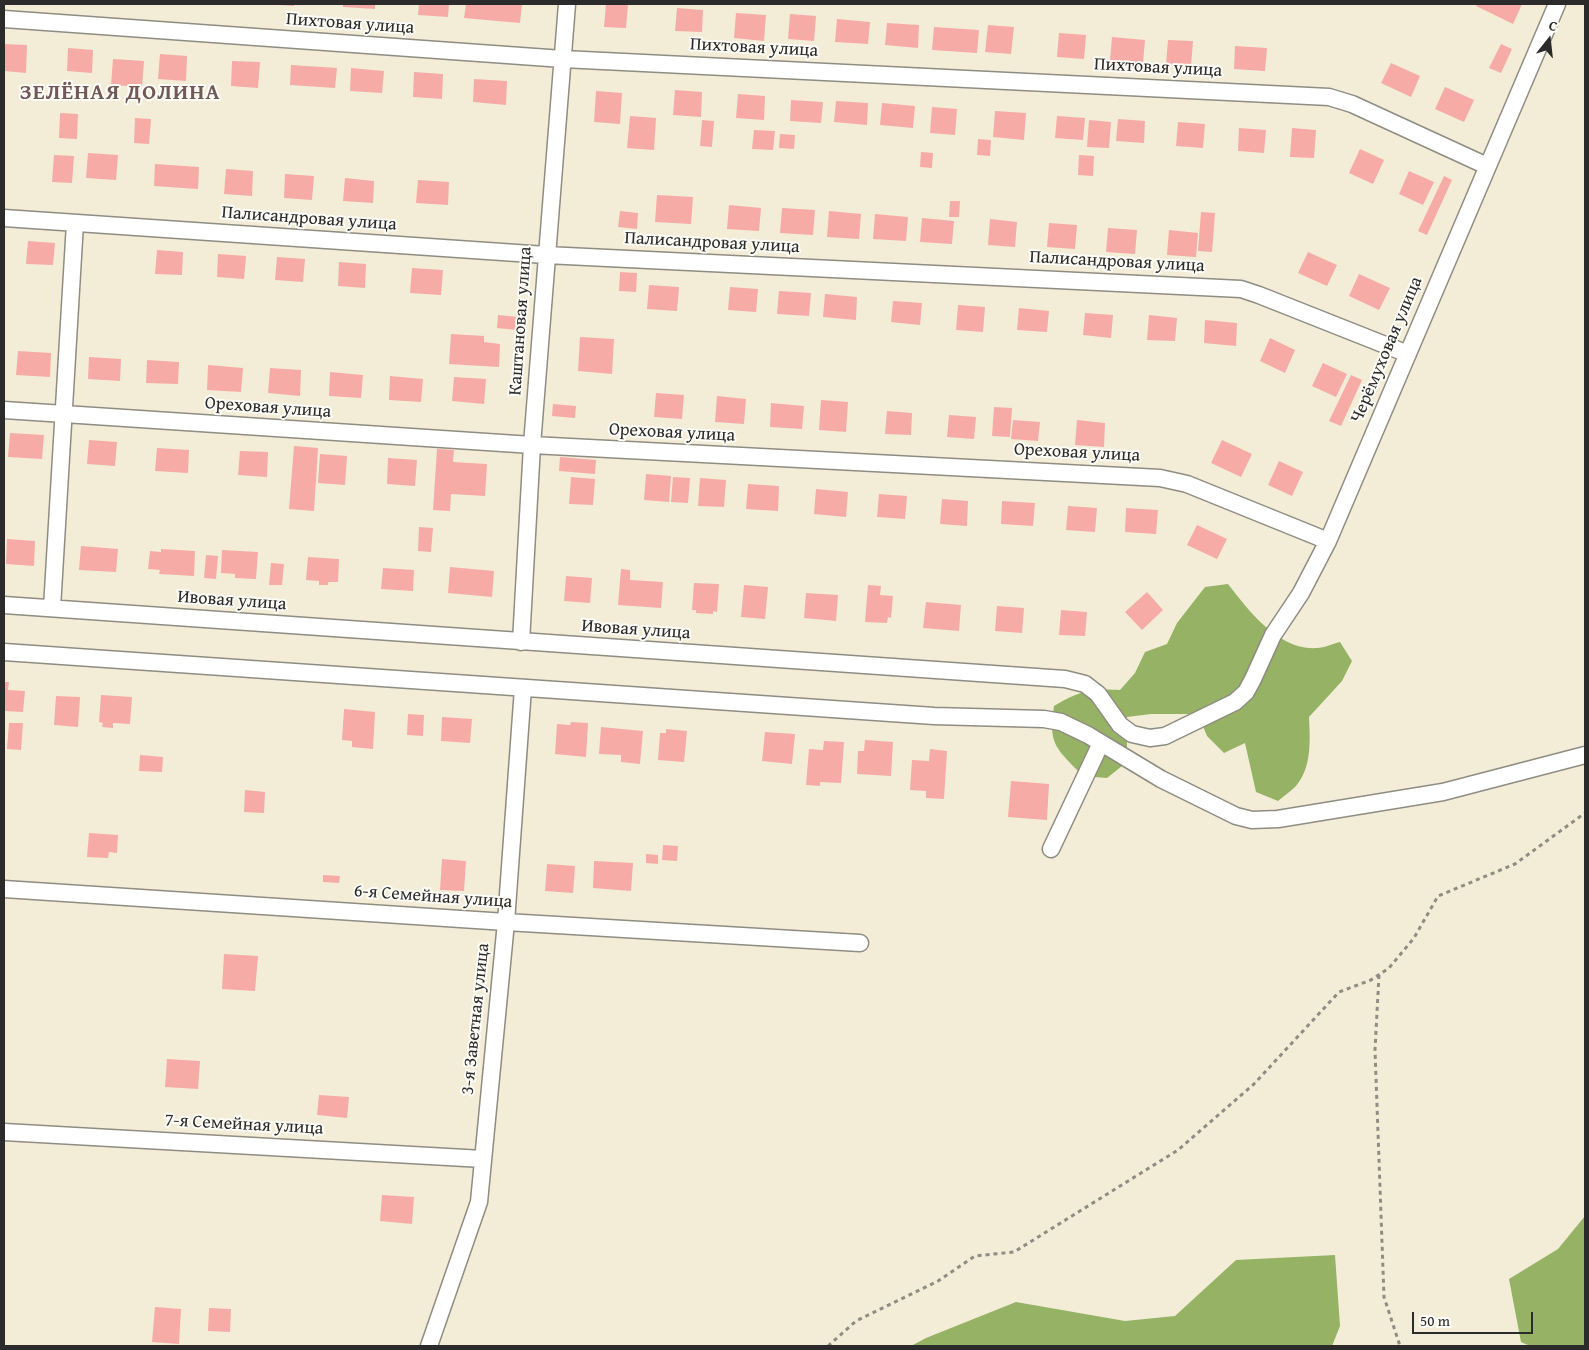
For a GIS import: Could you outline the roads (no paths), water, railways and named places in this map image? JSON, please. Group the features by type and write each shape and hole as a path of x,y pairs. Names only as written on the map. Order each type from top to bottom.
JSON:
{"street":[{"name":"Каштановая улица","path":"521,642 532,445 567,4"},
{"name":"Черёмуховая улица","path":"1235,702 1246,692 1273,635 1301,593 1328,541 1556,4"},
{"name":"Пихтовая улица","path":"4,19 563,59 1329,97 1352,104 1488,166"},
{"name":"Палисандровая улица","path":"4,218 546,255 1241,289 1259,294 1408,354"},
{"path":"52,608 75,223"},
{"name":"Ореховая улица","path":"4,410 532,445 1160,478 1187,484 1328,541"},
{"name":"Ивовая улица","path":"4,605 1065,679 1085,684 1098,694 1120,725 1132,734 1150,738 1165,736 1235,702"},
{"path":"4,652 934,716 1044,719 1062,722 1160,779 1236,816 1252,820 1278,819 1443,792 1585,755"},
{"name":"3-я Заветная улица","path":"429,1346 479,1202 506,922 522,688"},
{"path":"1051,849 1101,743"},
{"name":"6-я Семейная улица","path":"4,890 860,943"},
{"name":"7-я Семейная улица","path":"4,1132 483,1159"}],"district":[{"name":"ЗЕЛЁНАЯ ДОЛИНА","path":"120,93"}]}
